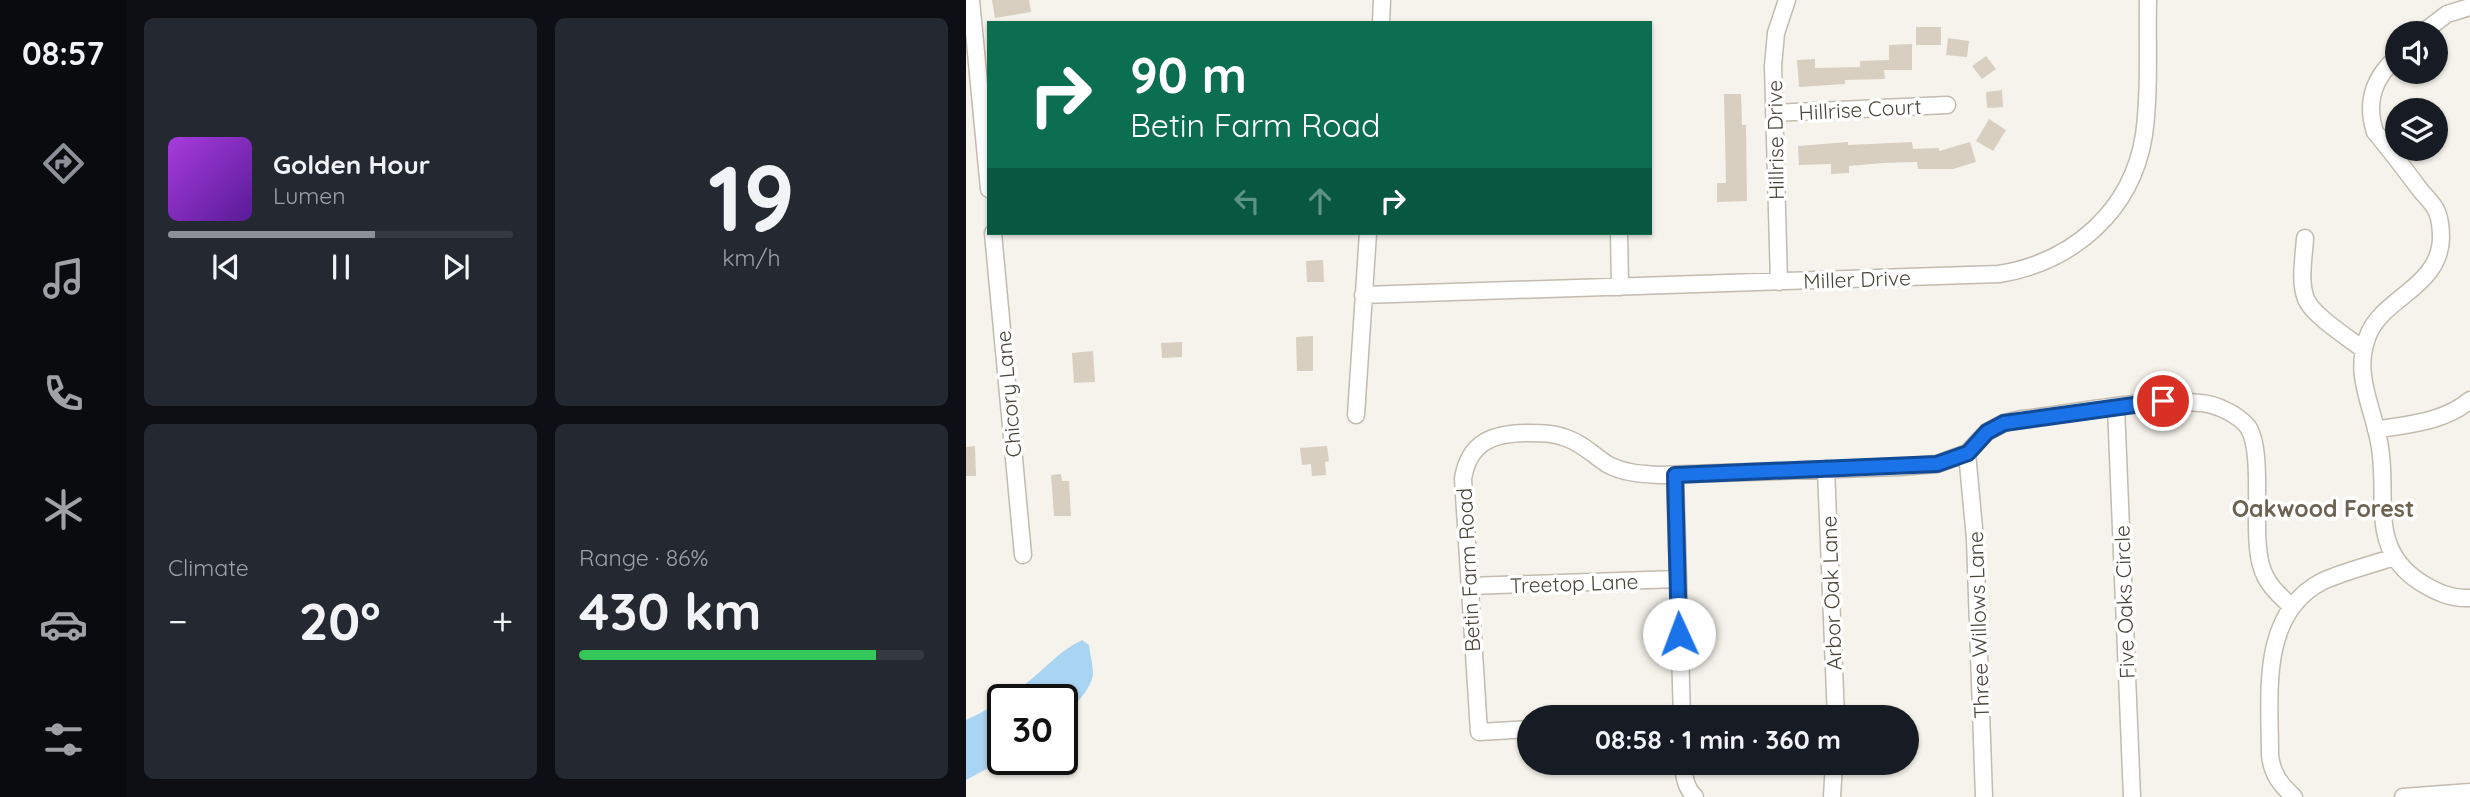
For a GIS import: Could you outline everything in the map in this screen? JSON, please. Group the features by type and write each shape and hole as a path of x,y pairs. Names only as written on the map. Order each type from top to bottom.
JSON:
{"street":[{"path":"971,0 987,168"},
{"path":"1381,21 1382,0"},
{"name":"Hillrise Drive","path":"1779,282 1773,66 1776,33 1787,0"},
{"name":"Miller Drive","path":"1363,295 1999,274 2047,262 2077,244 2103,222 2124,192 2136,165 2144,135 2148,0"},
{"path":"2438,21 2447,14 2470,6"},
{"path":"2385,69 2375,84 2371,97 2371,119 2375,132 2437,211 2441,236 2440,251 2426,275 2376,322 2364,350 2362,384 2381,455 2382,518 2386,540 2394,557 2410,575 2431,589 2459,598 2470,598"},
{"name":"Hillrise Court","path":"1774,113 1947,105"},
{"name":"Chicory Lane","path":"993,235 1023,555"},
{"path":"1356,415 1368,235"},
{"path":"1619,235 1620,287"},
{"path":"2305,238 2303,285 2306,299 2316,313 2364,350"},
{"path":"2376,430 2444,417 2457,412 2470,400"},
{"path":"1968,453 1987,432 2004,423 2163,401 2202,403 2233,414 2248,427 2254,452 2261,566 2274,591 2292,607"},
{"name":"Five Oaks Circle","path":"2116,407 2132,797"},
{"name":"Betin Farm Road","path":"1517,730 1479,732 1463,479 1470,456 1488,439 1507,433 1556,435 1579,443 1620,470 1639,474 1675,475 1937,464 1968,453"},
{"name":"Three Willows Lane","path":"1968,453 1975,539 1984,797"},
{"name":"Arbor Oak Lane","path":"1826,469 1835,705"},
{"path":"1675,475 1682,705"},
{"path":"2294,797 2278,782 2272,768 2270,667 2281,624 2302,594 2324,581 2394,557"},
{"name":"Treetop Lane","path":"1470,586 1677,579"},
{"path":"1684,775 1690,792 1695,797"},
{"path":"1832,797 1833,775"},
{"path":"2403,797 2470,792"}],"water":[{"path":"1082,640 1089,645 1093,674 1089,686 1078,701 1078,684 1025,684 1059,655"},
{"path":"987,709 987,769 966,780 966,720"}],"building":[{"path":"992,0 1029,0 1031,12 995,18"},
{"path":"1916,27 1941,27 1941,45 1916,45"},
{"path":"1948,38 1969,41 1967,57 1946,55"},
{"path":"1912,44 1912,70 1884,70 1885,79 1845,80 1845,84 1799,87 1797,60 1815,59 1815,68 1860,67 1860,61 1889,60 1889,45"},
{"path":"1986,56 1996,69 1982,79 1972,66"},
{"path":"2002,90 2003,107 1987,108 1986,92"},
{"path":"1724,94 1741,94 1742,125 1746,125 1747,201 1717,202 1717,183 1726,183"},
{"path":"1989,119 2006,130 1993,151 1976,141"},
{"path":"1848,142 1848,145 1912,142 1913,149 1939,148 1939,151 1970,142 1976,162 1953,169 1918,169 1917,162 1883,163 1849,166 1849,173 1831,174 1831,164 1799,165 1798,146"},
{"path":"1323,260 1324,282 1307,282 1306,261"},
{"path":"1313,336 1313,371 1297,371 1296,337"},
{"path":"1182,342 1182,357 1162,358 1161,343"},
{"path":"1093,351 1095,382 1074,383 1072,353"},
{"path":"975,446 976,476 966,476 966,447"},
{"path":"1327,446 1329,461 1325,462 1326,475 1312,476 1311,464 1302,465 1300,448"},
{"path":"1061,474 1062,481 1069,481 1071,516 1054,516 1051,475"}],"district":[{"name":"Oakwood Forest","path":"2323,508"}],"route":[{"path":"1679,634 1675,475 1937,464 1968,453 1987,432 2004,423 2163,401"}]}
